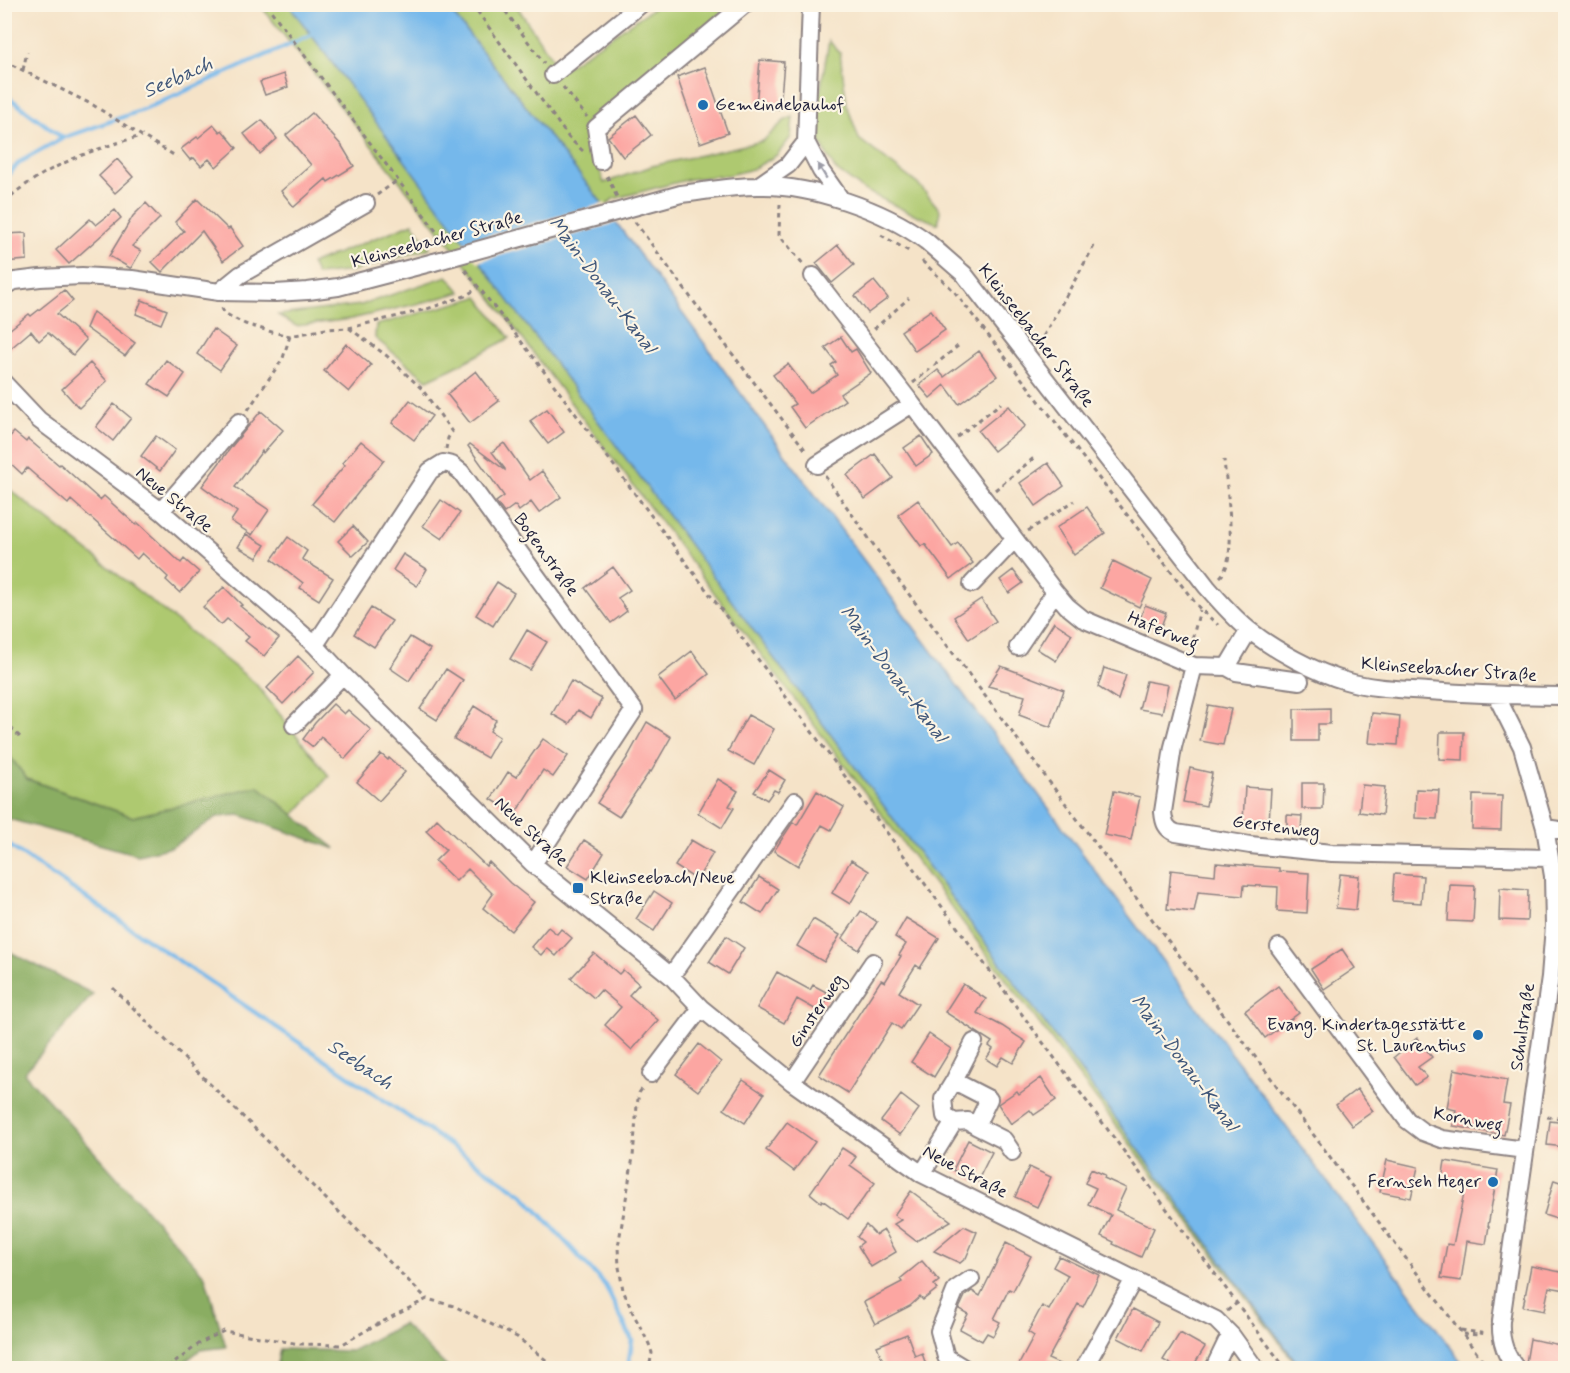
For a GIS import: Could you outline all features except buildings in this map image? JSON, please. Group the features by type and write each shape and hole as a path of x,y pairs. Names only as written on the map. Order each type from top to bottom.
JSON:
{"street":[{"path":"601,161 596,128 745,4"},
{"path":"811,4 806,142 820,171 840,198"},
{"path":"553,75 642,5"},
{"path":"759,185 788,165 806,142"},
{"name":"Kleinseebacher Straße","path":"4,286 40,278 82,276 132,279 219,298 308,291 338,286 434,262 681,194 759,185 799,189 840,198 887,218 925,240 964,274 1207,587 1229,611 1245,636 1285,653 1316,670 1344,681 1370,687 1496,695 1566,696"},
{"path":"219,298 240,275 366,203"},
{"name":"Haferweg","path":"813,276 1067,606 1083,619 1190,665 1227,667 1236,672 1300,681"},
{"name":"Neue Straße","path":"4,383 39,420 161,511 315,645 533,864 671,976 701,1008 792,1082 922,1174 1216,1320 1232,1336 1255,1368"},
{"path":"817,465 908,398"},
{"path":"161,511 239,422"},
{"name":"Bogenstraße","path":"315,645 430,471 443,463 452,465 461,472 634,710 533,864"},
{"path":"972,584 1014,540"},
{"path":"1018,647 1055,592"},
{"path":"1227,667 1245,636"},
{"name":"Gerstenweg","path":"1190,665 1173,747 1163,812 1164,823 1169,830 1250,845 1332,853 1549,858"},
{"path":"294,725 343,675"},
{"name":"Schulstraße","path":"1496,695 1522,747 1545,828 1553,876 1558,978 1525,1150 1500,1336"},
{"path":"671,976 795,801"},
{"path":"1545,828 1566,831"},
{"name":"Kornweg","path":"1280,947 1407,1120 1423,1132 1442,1139 1525,1150"},
{"name":"Ginsterweg","path":"792,1082 873,962"},
{"path":"651,1074 701,1008"},
{"path":"974,1042 944,1099 945,1116 954,1122 968,1121 1004,1140 1012,1152"},
{"path":"954,1081 989,1099 976,1126"},
{"path":"922,1174 954,1122"},
{"path":"964,1368 946,1357 939,1331 956,1289 971,1279"},
{"path":"1084,1368 1134,1279"},
{"path":"1214,1368 1232,1336"},
{"path":"1500,1336 1516,1368"}],"path":[{"path":"266,4 445,243"},
{"path":"472,4 569,138 578,147 601,161"},
{"path":"23,70 27,52"},
{"path":"4,61 93,105 177,157"},
{"path":"4,202 46,173 78,156 142,136"},
{"path":"366,203 398,180"},
{"path":"771,203 788,205"},
{"path":"780,204 779,235 813,276"},
{"path":"875,231 916,255 954,291 1200,609 1222,629 1245,636"},
{"path":"1045,332 1094,246"},
{"path":"658,253 817,465 899,581 1488,1368"},
{"path":"465,270 538,363 1285,1368"},
{"path":"219,298 224,313 239,321 290,336 326,329 349,328 427,309 465,296 478,288"},
{"path":"862,339 909,298"},
{"path":"349,328 387,356 422,389 452,432 448,438"},
{"path":"239,422 283,358 290,336"},
{"path":"908,398 958,346"},
{"path":"944,446 1001,404"},
{"path":"984,498 1035,457"},
{"path":"1207,587 1224,573 1231,545 1224,460"},
{"path":"1014,540 1074,501"},
{"path":"1190,665 1200,609"},
{"path":"4,721 20,737"},
{"path":"113,988 427,1299 454,1306 517,1337 556,1368"},
{"path":"642,1368 650,1363 652,1353 623,1290 618,1247 633,1157 639,1093 651,1074"},
{"path":"168,1368 200,1343 224,1331 300,1344 341,1345 427,1299"},
{"path":"1461,1332 1500,1336"}],"green space":[{"path":"260,5 289,5 291,7 1301,1368 482,285"},
{"path":"446,5 516,5 560,71 658,5 731,5 585,125 604,183 652,166 763,141 784,121 793,117 791,137 777,155 753,169 728,175 690,179 613,199 605,207"},
{"path":"829,41 840,53 847,105 859,139 920,186 940,210 938,224 864,190 835,169 820,142 817,109"},
{"path":"413,223 430,248 353,271 317,275 311,264"},
{"path":"447,276 461,292 351,319 296,326 278,315 361,305"},
{"path":"478,297 510,338 427,380 375,338 376,325"},
{"path":"4,485 255,683 329,776 294,815 258,786 133,817 27,779 5,750"},
{"path":"5,750 27,779 133,817 258,786 336,849 240,815 217,817 172,847 138,855 5,818"},
{"path":"4,949 93,994 24,1073 205,1276 226,1347 200,1350 177,1368 5,1368"},
{"path":"403,1324 448,1368 276,1368 280,1349 351,1351"}],"water":[{"name":"Main-Donau-Kanal","path":"289,5 446,5 605,207 801,476 1466,1368 1301,1368"}],"pier":[{"path":"605,203 620,222 477,262 462,243"}],"waterway":[{"name":"Seebach","path":"4,179 20,162 63,138 140,111 318,32"},
{"path":"4,94 63,138"},
{"name":"Seebach","path":"4,842 522,1194 605,1285 632,1340 629,1361 632,1368"}],"place":[{"name":"Gemeindebauhof","path":"703,105"},
{"name":"Kleinseebach/Neue Straße","path":"578,888"},
{"name":"Evang. Kindertagesstätte St. Laurentius","path":"1478,1035"},
{"name":"Fernseh Heger","path":"1493,1182"}]}
